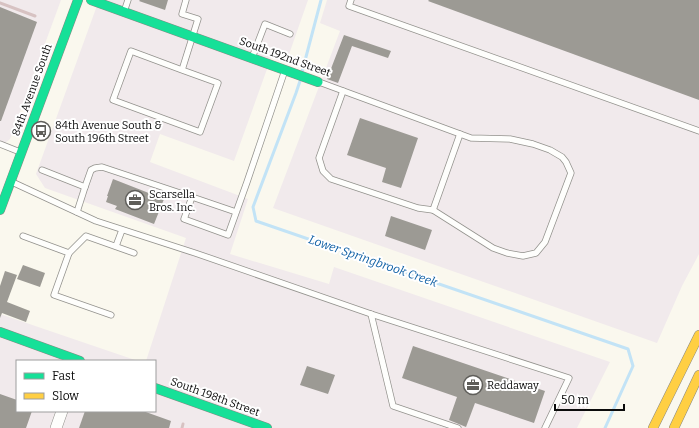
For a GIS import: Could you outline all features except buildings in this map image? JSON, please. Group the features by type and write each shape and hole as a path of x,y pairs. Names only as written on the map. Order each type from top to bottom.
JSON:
{"main road":[{"name":"84th Avenue South","path":"0,210 78,0"},
{"name":"South 192nd Street","path":"91,0 318,82"},
{"path":"0,177 10,181"},
{"path":"0,332 77,360"},
{"path":"654,428 699,335"},
{"path":"674,428 699,375"},
{"name":"South 198th Street","path":"156,388 267,428"},
{"path":"682,428 699,393"}],"street":[{"path":"56,428 62,412"}],"lane":[{"path":"124,12 128,0"},
{"path":"182,70 198,20 182,14 186,0"},
{"path":"352,0 349,6 699,131"},
{"path":"252,58 265,24 290,34"},
{"path":"131,51 182,70 218,83 200,132 113,100 131,51"},
{"path":"192,197 184,219 228,235 288,71"},
{"name":"South 192nd Street","path":"318,82 471,138 510,139 533,144 550,150 562,157 571,173 545,242 536,253 523,256 507,253 493,248 434,210"},
{"path":"343,91 319,158 323,171 331,179 418,208 434,210 460,134"},
{"path":"0,144 21,152"},
{"path":"76,212 91,170 102,167 236,212"},
{"path":"42,170 85,187"},
{"path":"10,181 96,221 195,253 371,314 569,378 546,428"},
{"path":"116,246 122,230"},
{"path":"23,236 69,253"},
{"path":"111,315 54,295 69,253 86,236 134,252"},
{"path":"371,314 393,406 458,428"}],"shaded area":[{"path":"0,0 61,0 10,139 0,147"},
{"path":"99,0 308,0 286,63 271,58 234,161 160,134 150,162 248,199 230,254 329,284 334,267 610,362 577,428 0,428 0,314 135,360 16,360 16,412 156,412 156,360 146,360 186,238 45,188 36,174"},
{"path":"327,0 699,0 699,254 682,286 657,343 273,208 340,31 320,23"}],"waterway":[{"name":"Lower Springbrook Creek","path":"302,72 321,0"},
{"name":"Lower Springbrook Creek","path":"300,81 253,207 256,221 628,349 633,366 605,428"}],"railway":[{"path":"0,3 35,16"},
{"path":"182,428 183,424"}],"traffic: fast":[{"path":"0,210 78,0"},
{"path":"91,0 318,82"},
{"path":"0,332 77,360"},
{"path":"156,388 267,428"}],"traffic: slow":[{"path":"653,428 699,335"},
{"path":"674,428 699,375"}],"place":[{"name":"84th Avenue South & South 196th Street","path":"41,131"},
{"name":"Scarsella Bros. Inc.","path":"135,200"},
{"name":"Reddaway","path":"473,385"}]}
